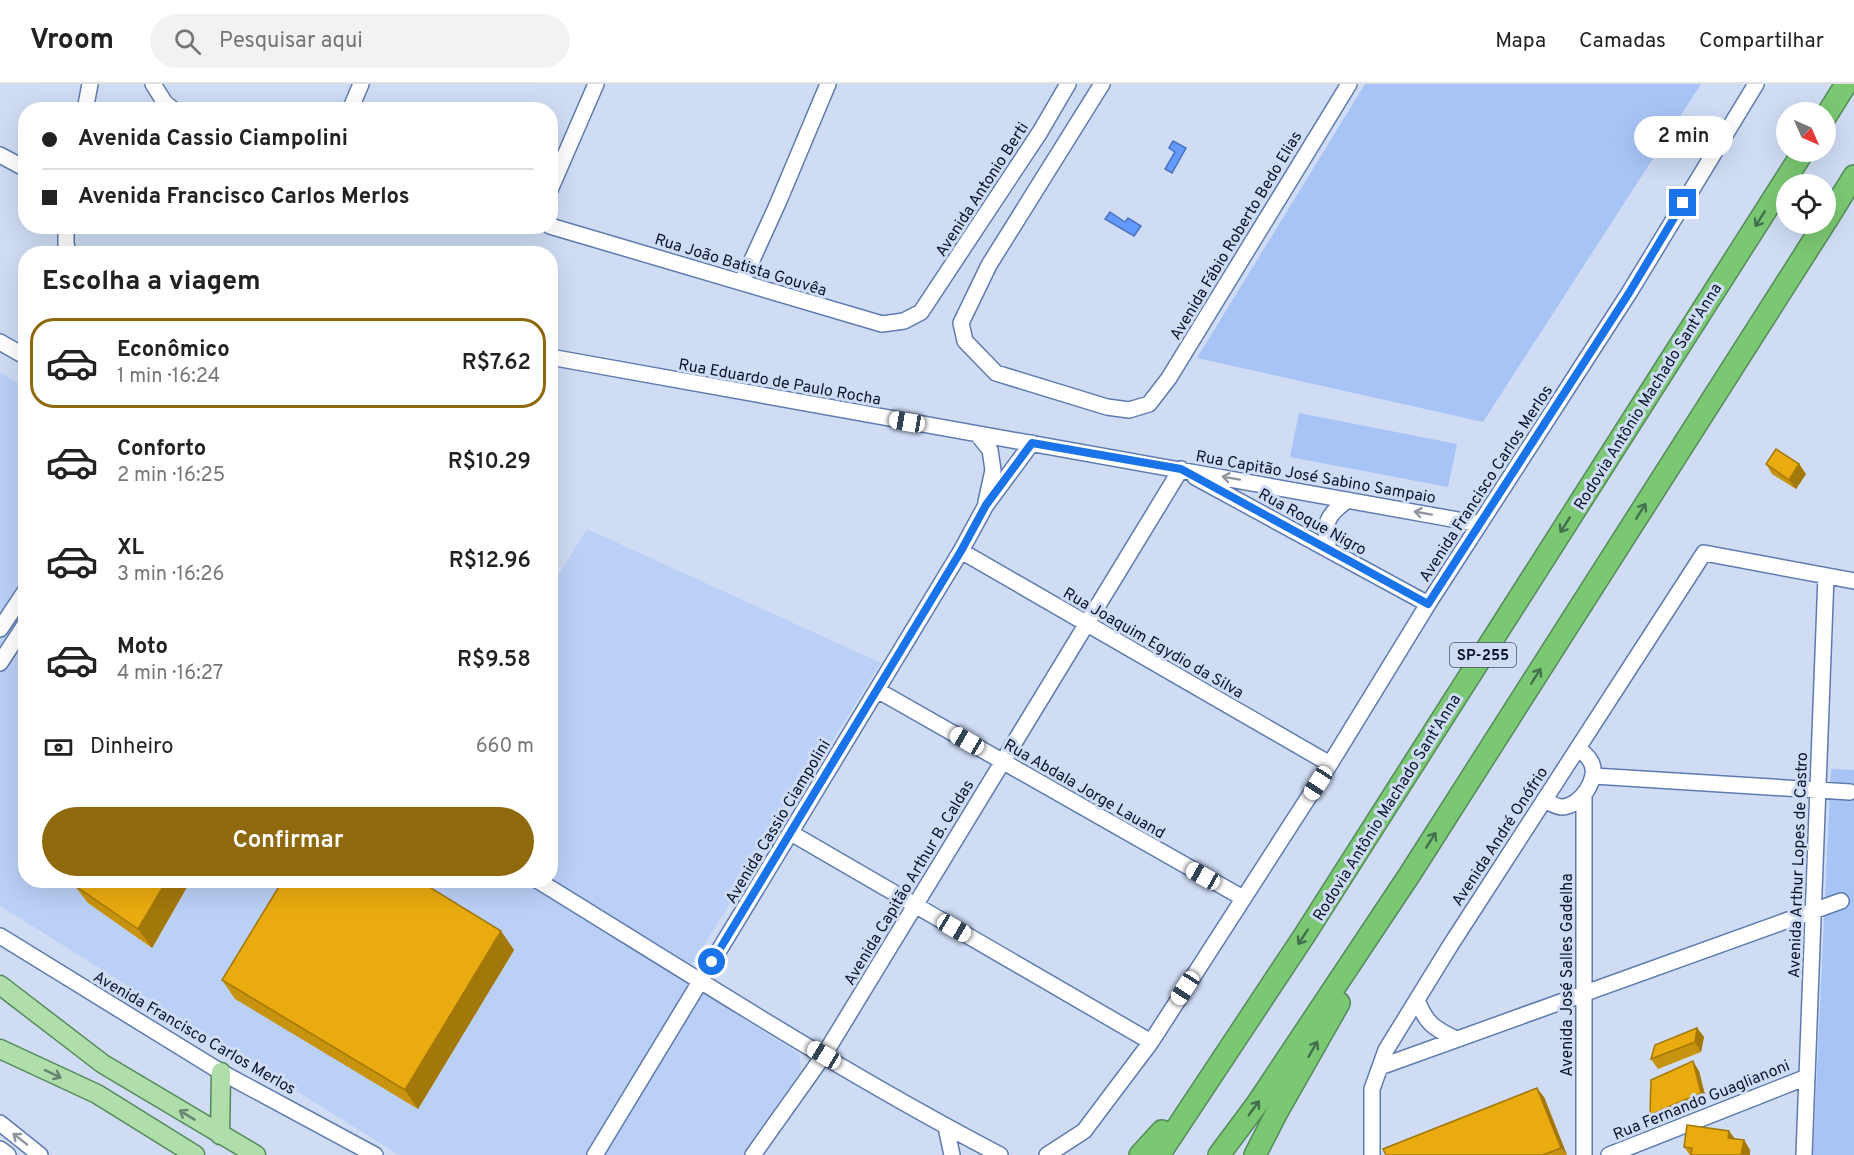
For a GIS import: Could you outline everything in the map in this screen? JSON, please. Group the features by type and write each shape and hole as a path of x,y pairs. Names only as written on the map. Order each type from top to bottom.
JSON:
{"highway":[{"path":"1835,102 1846,84"},
{"name":"Rodovia Antônio Machado Sant'Anna","path":"1159,1155 1316,916 1797,162"},
{"name":"SP-255","path":"1836,205 1854,176"},
{"name":"SP-255","path":"1219,1155 1257,1104 1410,874 1817,234"},
{"path":"1255,1155 1410,874"},
{"path":"1140,1155 1148,1148 1248,1019"}],"main road":[{"path":"0,985 103,1064 256,1155"},
{"path":"0,1049 97,1095 195,1155"},
{"path":"220,1135 221,1072"}],"street":[{"path":"87,102 90,84"},
{"path":"153,84 164,102"},
{"path":"353,102 361,84"},
{"path":"558,172 596,84"},
{"path":"742,282 828,84"},
{"name":"Avenida Antonio Berti","path":"921,312 1040,132 1068,84"},
{"name":"Avenida Fábio Roberto Bedo Elias","path":"1102,84 989,265 961,323 964,341 996,373 1107,407 1129,410 1149,404 1169,378 1349,84"},
{"name":"Avenida Francisco Carlos Merlos","path":"1047,1155 1084,1131 1151,1042 1330,764 1428,604 1629,293 1756,84"},
{"path":"0,155 18,165"},
{"name":"Rua João Batista Gouvêa","path":"558,228 882,324 904,321 921,312"},
{"path":"0,342 18,352"},
{"name":"Rua Eduardo de Paulo Rocha","path":"558,358 978,435 1181,469"},
{"path":"978,435 990,450 992,460 993,470 986,505"},
{"path":"986,505 1032,443"},
{"name":"Rua Capitão José Sabino Sampaio","path":"1181,469 1480,524"},
{"name":"Rua Roque Nigro","path":"1181,469 1428,604"},
{"name":"Avenida Capitão Arthur B. Caldas","path":"755,1153 824,1055 1181,469"},
{"path":"1329,550 1326,522 1334,509 1347,500"},
{"name":"Avenida Cassio Ciampolini","path":"595,1155 961,551 986,505"},
{"name":"Rua Joaquim Egydio da Silva","path":"961,551 1330,764"},
{"name":"Avenida André Onófrio","path":"1372,1155 1372,1089 1386,1050 1577,748 1704,553 1826,576"},
{"path":"1826,576 1854,580"},
{"name":"Avenida Arthur Lopes de Castro","path":"1804,1155 1826,576"},
{"path":"0,629 18,602"},
{"path":"0,663 18,635"},
{"name":"Rua Abdala Jorge Lauand","path":"877,690 1243,898"},
{"path":"1544,800 1560,808 1579,804 1594,776 1592,763 1577,748"},
{"path":"1594,776 1850,792"},
{"name":"Avenida José Salles Gadelha","path":"1579,804 1585,992 1584,1155"},
{"path":"791,832 1151,1042"},
{"path":"550,888 824,1055 946,1127 1000,1155"},
{"path":"1380,1067 1841,901"},
{"name":"Avenida Francisco Carlos Merlos","path":"0,936 221,1072 375,1155"},
{"path":"1417,1000 1424,1017 1435,1029 1456,1039"},
{"name":"Rua Fernando Guaglianoni","path":"1609,1155 1807,1077"},
{"path":"0,1123 40,1155"},
{"path":"946,1127 952,1155"},
{"path":"0,1149 8,1155"}],"shaded area":[{"path":"1365,84 1701,84 1483,422 1197,358"},
{"path":"0,372 18,383 18,888 558,888 558,576 587,529 881,663 682,980 799,1054 801,1070 744,1155 399,1155 0,906"},
{"path":"1299,413 1457,444 1448,487 1290,457"},
{"path":"1831,769 1854,770 1854,1155 1813,1155"}],"water":[{"path":"1173,141 1186,148 1172,173 1165,169 1175,152 1169,148"},
{"path":"1110,212 1125,222 1128,218 1141,226 1134,236 1105,219"}],"building":[{"path":"1776,449 1799,464 1789,480 1766,464"},
{"path":"78,888 162,888 138,929"},
{"path":"278,888 431,888 501,931 405,1090 222,980"},
{"path":"1697,1028 1695,1042 1651,1059 1655,1045"},
{"path":"1693,1061 1701,1093 1650,1115 1651,1080"},
{"path":"1537,1088 1561,1148 1543,1155 1386,1155 1383,1149"},
{"path":"1687,1125 1729,1131 1728,1138 1744,1140 1741,1155 1691,1155 1692,1148 1684,1147"}],"route":[{"path":"712,962 961,551 986,505 1032,443 1181,469 1428,604 1629,293 1683,203"}]}
